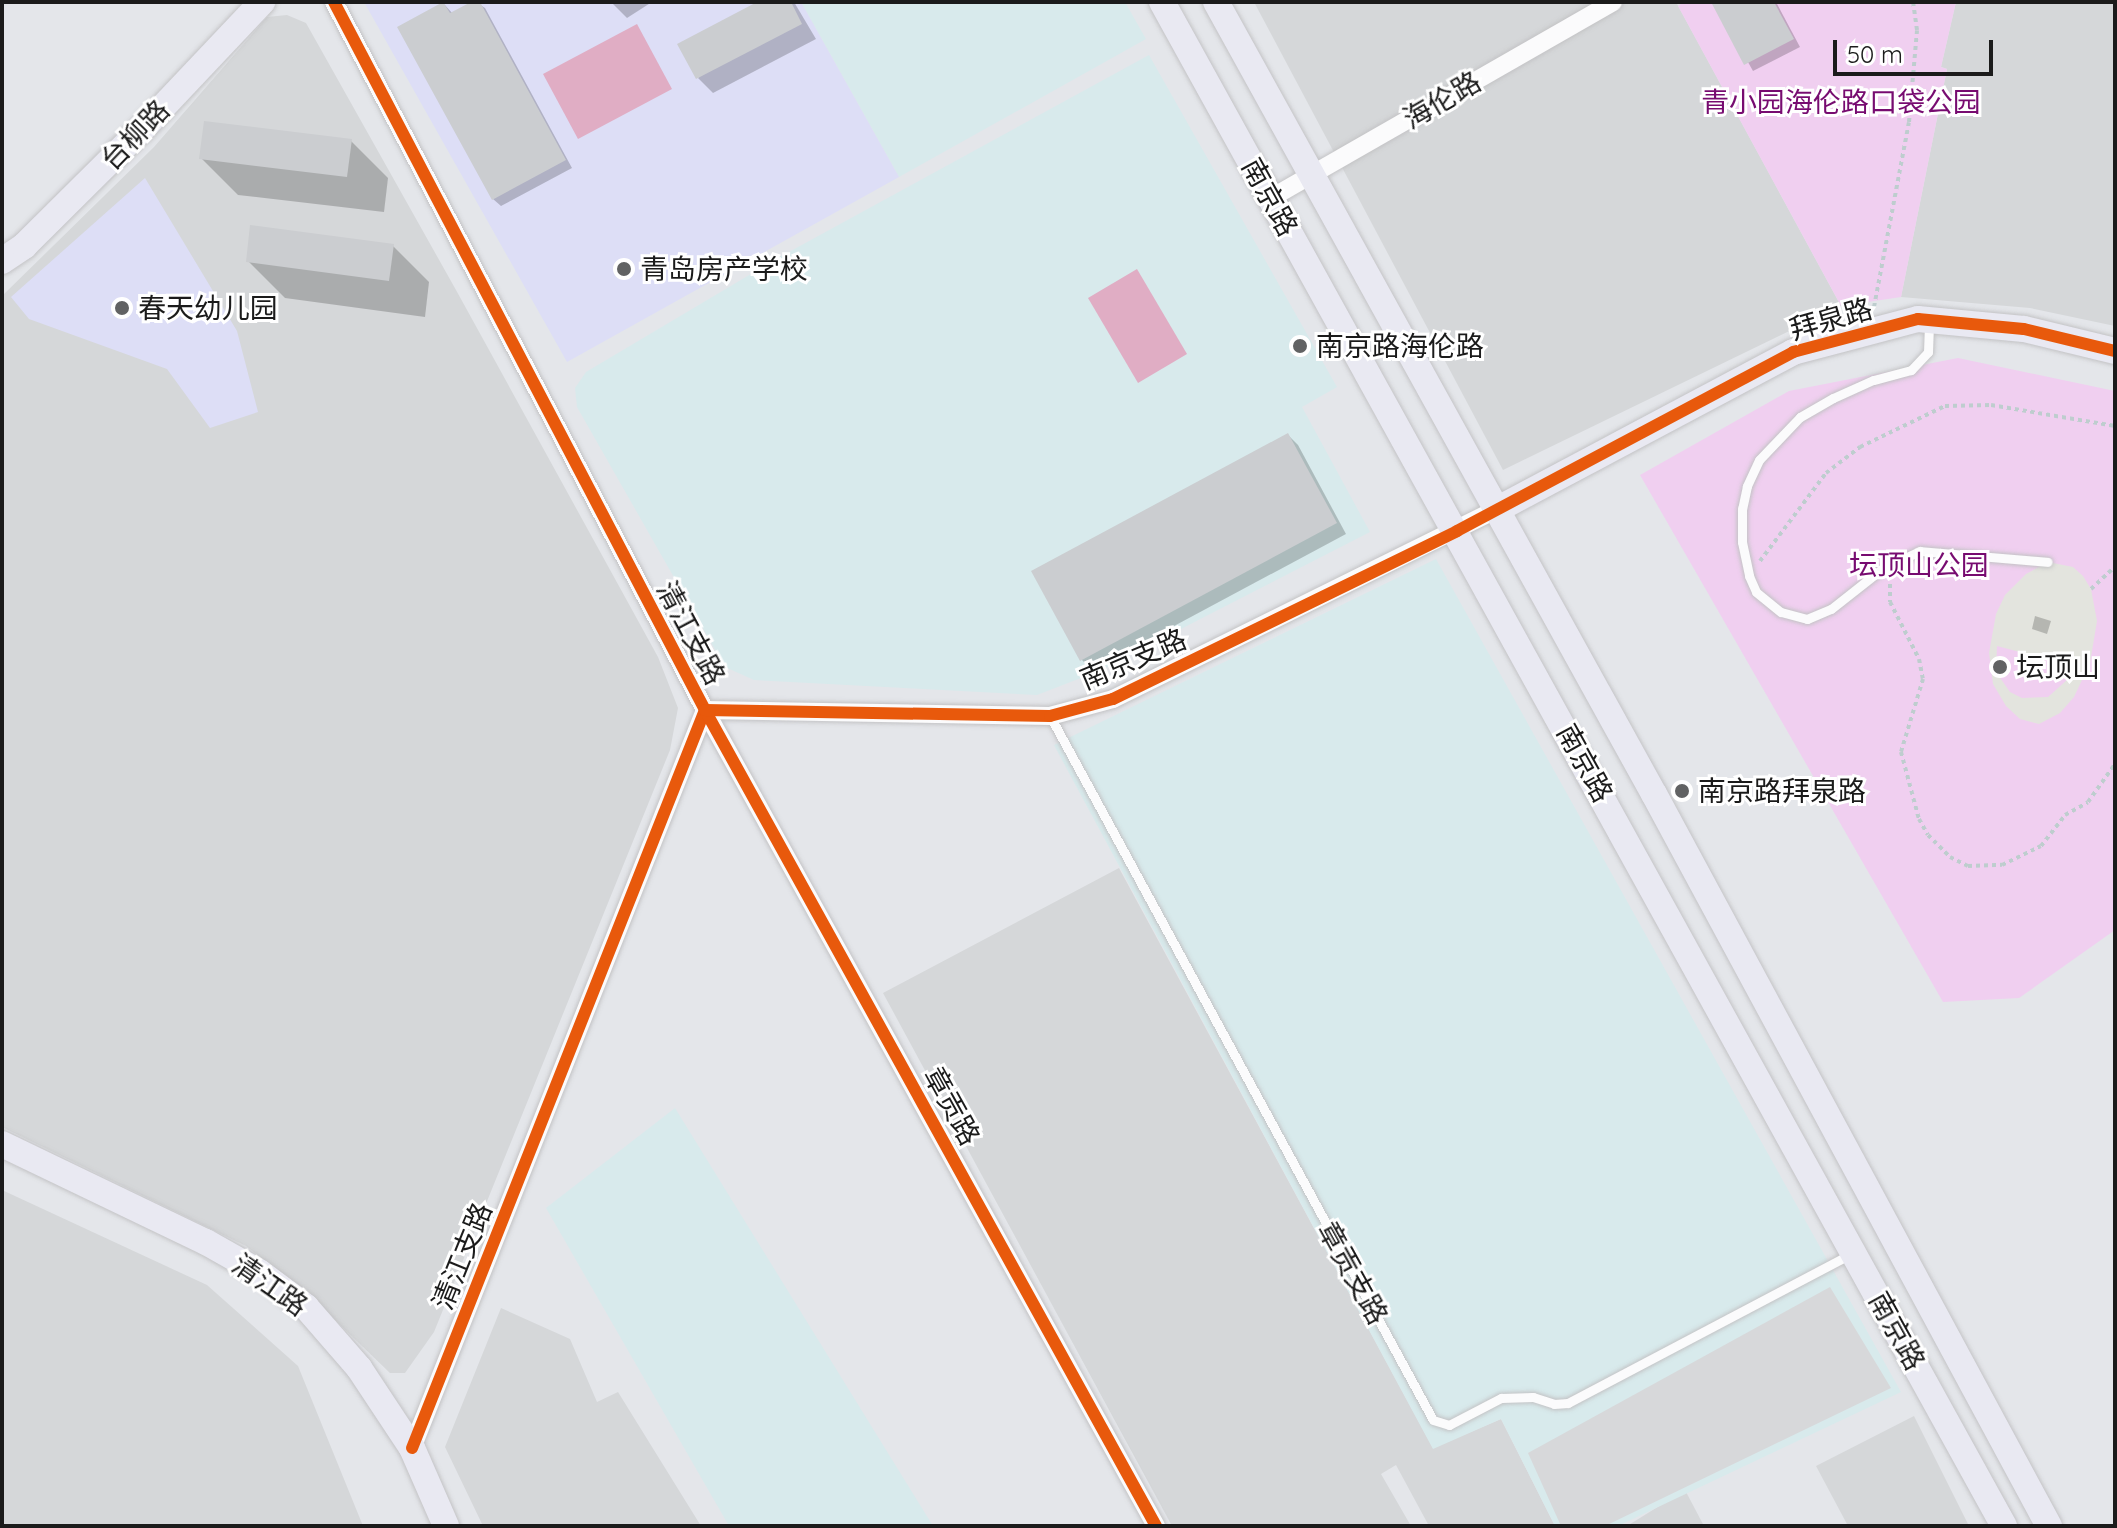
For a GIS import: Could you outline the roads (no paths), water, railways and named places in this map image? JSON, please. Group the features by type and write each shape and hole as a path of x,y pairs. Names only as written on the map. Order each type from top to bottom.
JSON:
{"main road":[{"name":"台柳路","path":"2,261 24,246 142,129 262,2"},
{"name":"南京路","path":"1162,2 2004,1526"},
{"name":"南京路","path":"1216,2 1498,509 2049,1526"},
{"name":"拜泉路","path":"1498,509 1793,352 1918,319 2024,329 2115,351"},
{"name":"清江路","path":"2,1144 92,1185 259,1272 306,1307 342,1347 412,1448 446,1526"}],"street":[{"name":"清江支路","path":"334,2 705,710 412,1448"},
{"name":"海伦路","path":"1271,198 1613,2"},
{"name":"南京支路","path":"705,710 1050,716 1113,699 1498,509"},
{"name":"章贡路","path":"705,710 1156,1526"}],"lane":[{"path":"1930,320 1928,352 1911,370 1873,380 1800,417 1759,460 1747,486 1742,509 1742,542 1749,576 1765,602 1793,618 1807,619 1831,609 1899,559 1920,551 2048,562"},
{"name":"章贡支路","path":"1050,716 1433,1420 1449,1425 1501,1398 1533,1397 1554,1404 1568,1403 1854,1253"}],"place":[{"name":"青岛房产学校","path":"624,269"},
{"name":"春天幼儿园","path":"122,308"},
{"name":"南京路海伦路","path":"1300,346"},
{"name":"坛顶山","path":"2000,667"},
{"name":"南京路拜泉路","path":"1682,791"}],"park label":[{"name":"青小园海伦路口袋公园","path":"1841,102"},
{"name":"坛顶山公园","path":"1919,565"}]}
